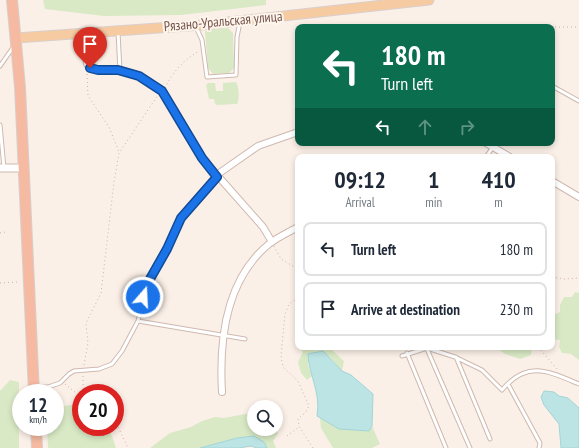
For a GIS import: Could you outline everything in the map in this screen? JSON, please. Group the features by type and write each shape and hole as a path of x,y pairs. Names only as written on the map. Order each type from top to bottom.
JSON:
{"highway":[{"path":"12,0 24,168 34,384"},
{"path":"36,436 37,448"}],"main road":[{"name":"Рязано-Уральская улица","path":"16,40 85,32 241,21 429,0"}],"street":[{"path":"85,32 87,64 90,68 120,71 139,76 163,93 202,158 217,177 263,227 272,242"},
{"path":"146,286 167,249 181,218 218,174 258,146 295,133"},
{"path":"494,147 505,154"},
{"path":"2,168 24,168"},
{"path":"555,183 579,197"},
{"path":"222,392 220,367 223,335 230,301 248,268 272,242 295,229"}],"lane":[{"path":"195,25 202,40 206,77 236,75 236,37 241,21"},
{"path":"118,30 120,71"},
{"path":"0,66 16,40"},
{"path":"555,88 579,101"},
{"path":"0,125 2,168"},
{"path":"488,154 494,147"},
{"path":"55,384 62,381 69,374 83,370 99,369 112,364 122,351 138,321 146,286"},
{"path":"138,321 246,339"},
{"path":"402,356 406,353 419,350"},
{"path":"428,350 470,448"},
{"path":"433,350 455,357 482,370 502,390 512,378 525,372 541,371 579,384"},
{"path":"406,353 446,448"},
{"path":"455,357 490,439"},
{"path":"509,386 540,442 540,448"}],"path":[{"path":"555,27 579,27"},
{"path":"83,384 83,370 88,343 86,323 101,293 114,182 119,153 157,96 163,93 170,76 184,61 203,49"},
{"path":"87,64 88,96 109,127 119,153"},
{"path":"0,232 6,232"},
{"path":"272,242 281,259 295,267"},
{"path":"555,278 579,278"},
{"path":"0,282 17,282"},
{"path":"295,300 289,304 285,314 281,356 283,366 298,381 309,406 298,418 299,426 313,448"},
{"path":"541,350 564,378"},
{"path":"62,381 72,389"},
{"path":"287,436 299,426"},
{"path":"122,436 128,448"}],"green space":[{"path":"43,0 266,0 266,5 181,15 104,16 45,9"},
{"path":"228,28 233,33 234,68 229,73 213,74 208,68 205,31 208,29"},
{"path":"236,82 239,93 237,104 217,105 215,104 214,99 209,99 206,85 208,83 215,83 216,91 223,91 223,83"},
{"path":"575,292 579,293 579,360 571,354 562,353 559,347 560,340 555,339 555,314 560,312 560,305 564,297 572,297"},
{"path":"301,350 332,350 344,361 342,371 329,356 308,364 312,376 307,380 301,373 298,362 303,352"},
{"path":"499,350 532,350 531,355 520,359 505,354"},
{"path":"10,380 19,382 19,384 12,384 12,436 19,436 19,448 0,448 0,391"},
{"path":"64,406 72,406 72,436 112,436 116,448 48,448 47,436 64,436"},
{"path":"247,414 247,436 277,436 273,441 276,448 267,448 264,442 237,438 200,448 150,448 170,433 191,427 202,421 215,417 224,418"},
{"path":"320,418 326,422 369,431 372,426 380,444 372,448 333,448 321,428"}],"water":[{"path":"323,351 342,371 351,375 373,394 372,426 369,431 339,429 317,416 318,407 316,392 310,370 308,354"},
{"path":"544,391 554,392 559,396 568,398 579,408 579,448 561,448 559,424 544,405 541,397"},
{"path":"254,436 264,442 267,448 257,448 251,446 239,448 200,448 237,438"}],"route":[{"path":"90,68 98,70 118,70 139,76 162,91 202,158 217,177 181,218 167,249 146,286 143,297"}]}
